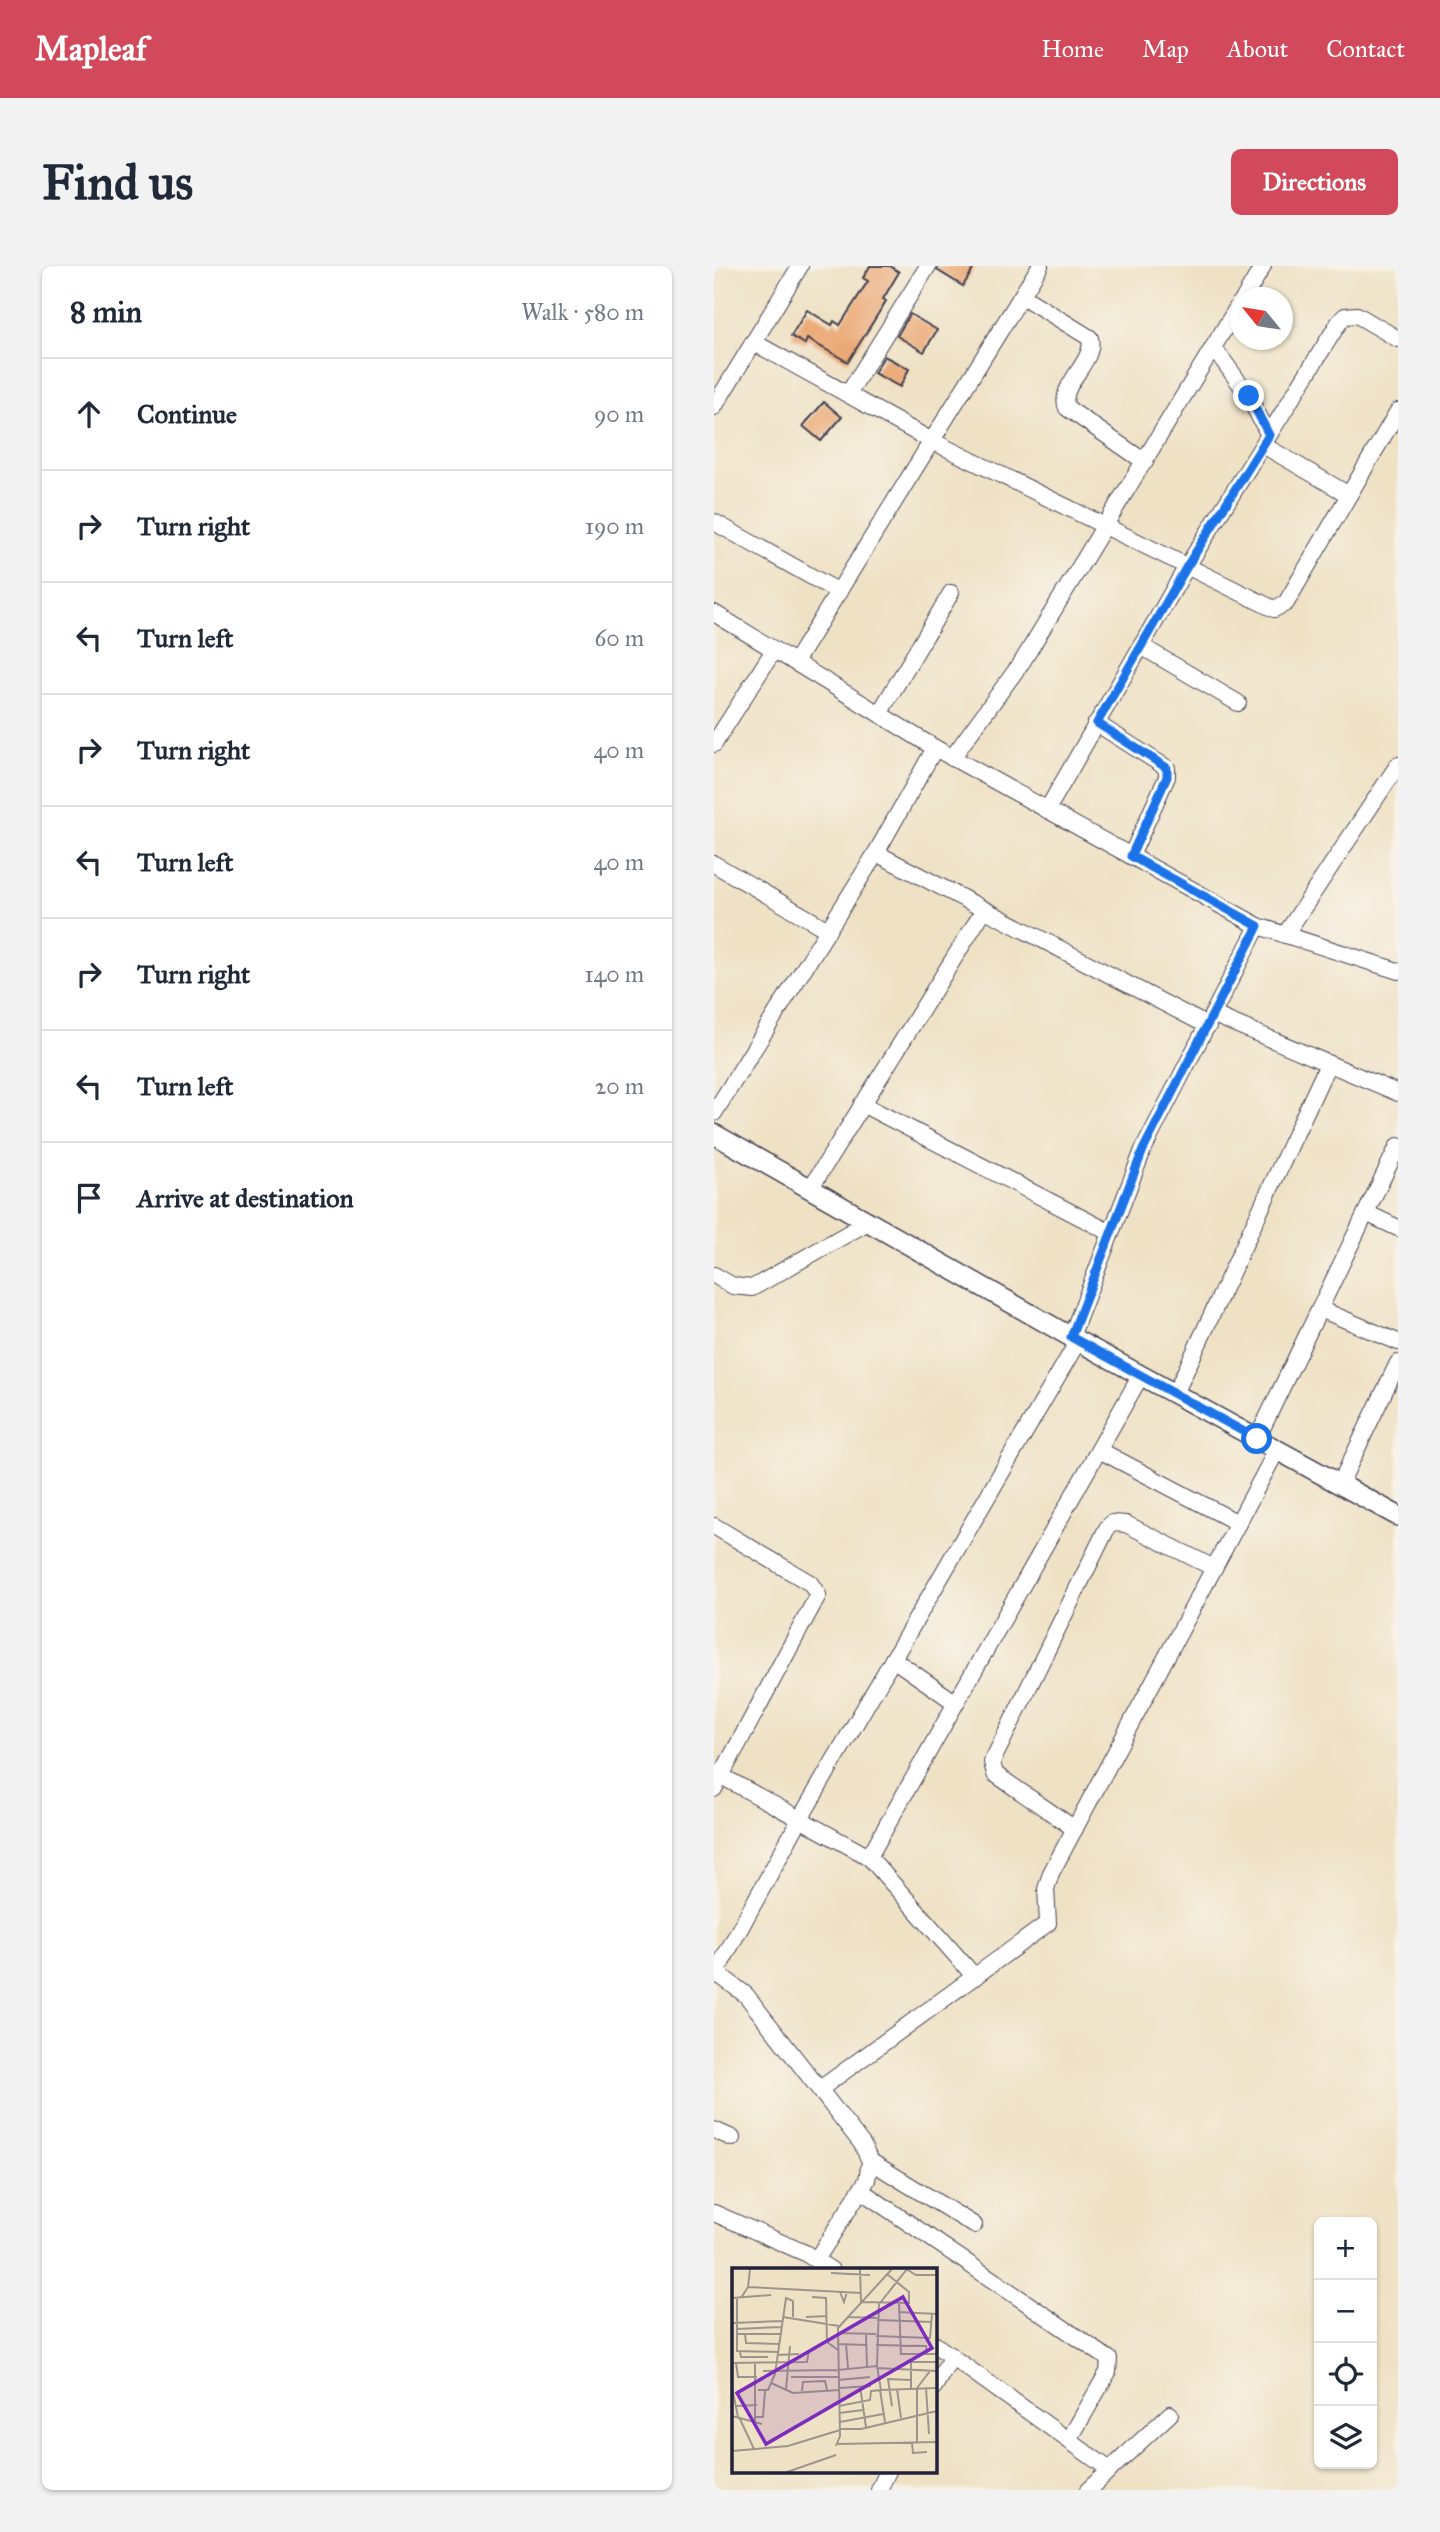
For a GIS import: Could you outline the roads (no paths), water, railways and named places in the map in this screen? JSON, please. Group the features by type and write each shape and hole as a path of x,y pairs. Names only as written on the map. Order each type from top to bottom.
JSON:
{"street":[{"path":"714,407 800,266"},
{"path":"848,394 928,266"},
{"path":"795,662 1040,266"},
{"path":"1251,287 1263,266"},
{"path":"1022,296 1086,334 1091,342 1065,398 1067,408 1145,462"},
{"path":"1047,810 1186,568 1345,316 1357,315 1398,339"},
{"path":"952,758 1016,672 1230,321"},
{"path":"753,342 932,441 1268,608 1281,608 1398,411"},
{"path":"1214,348 1249,396 1266,440 1349,495"},
{"path":"714,522 839,592"},
{"path":"879,714 951,593"},
{"path":"714,612 952,758 1258,926 1398,971"},
{"path":"1141,646 1238,703"},
{"path":"714,744 774,650"},
{"path":"1097,723 1167,768 1167,777 1131,856"},
{"path":"714,1113 876,853 935,748"},
{"path":"1284,935 1398,765"},
{"path":"876,853 984,910 1211,1021 1398,1093"},
{"path":"714,864 828,930"},
{"path":"810,1189 984,910"},
{"path":"974,2225 870,2161 862,2144 746,1994 715,1973 800,1819 1075,1339 1143,1150 1258,926"},
{"path":"1175,1394 1328,1064"},
{"path":"862,1104 1111,1233"},
{"path":"714,1134 1075,1339 1398,1516"},
{"path":"1257,1439 1398,1146"},
{"path":"1366,1213 1398,1228"},
{"path":"714,1275 733,1286 752,1288 868,1222"},
{"path":"1320,1309 1398,1342"},
{"path":"1340,1484 1398,1363"},
{"path":"869,1857 1141,1375"},
{"path":"1098,1450 1238,1524"},
{"path":"820,2089 1048,1923 1048,1880 1277,1450"},
{"path":"1075,1829 995,1774 992,1762 1107,1528 1119,1522 1126,1524 1214,1567"},
{"path":"714,1526 810,1583 818,1595 716,1779 800,1819 869,1857 975,1977"},
{"path":"893,1659 956,1703"},
{"path":"714,2130 732,2138"},
{"path":"816,2260 867,2180 870,2161"},
{"path":"860,2190 1105,2354 1110,2365 1108,2372 1069,2441"},
{"path":"714,2213 828,2268"},
{"path":"936,2345 1110,2470"},
{"path":"936,2384 952,2357"},
{"path":"1088,2490 1170,2414"},
{"path":"879,2490 888,2472"}]}
